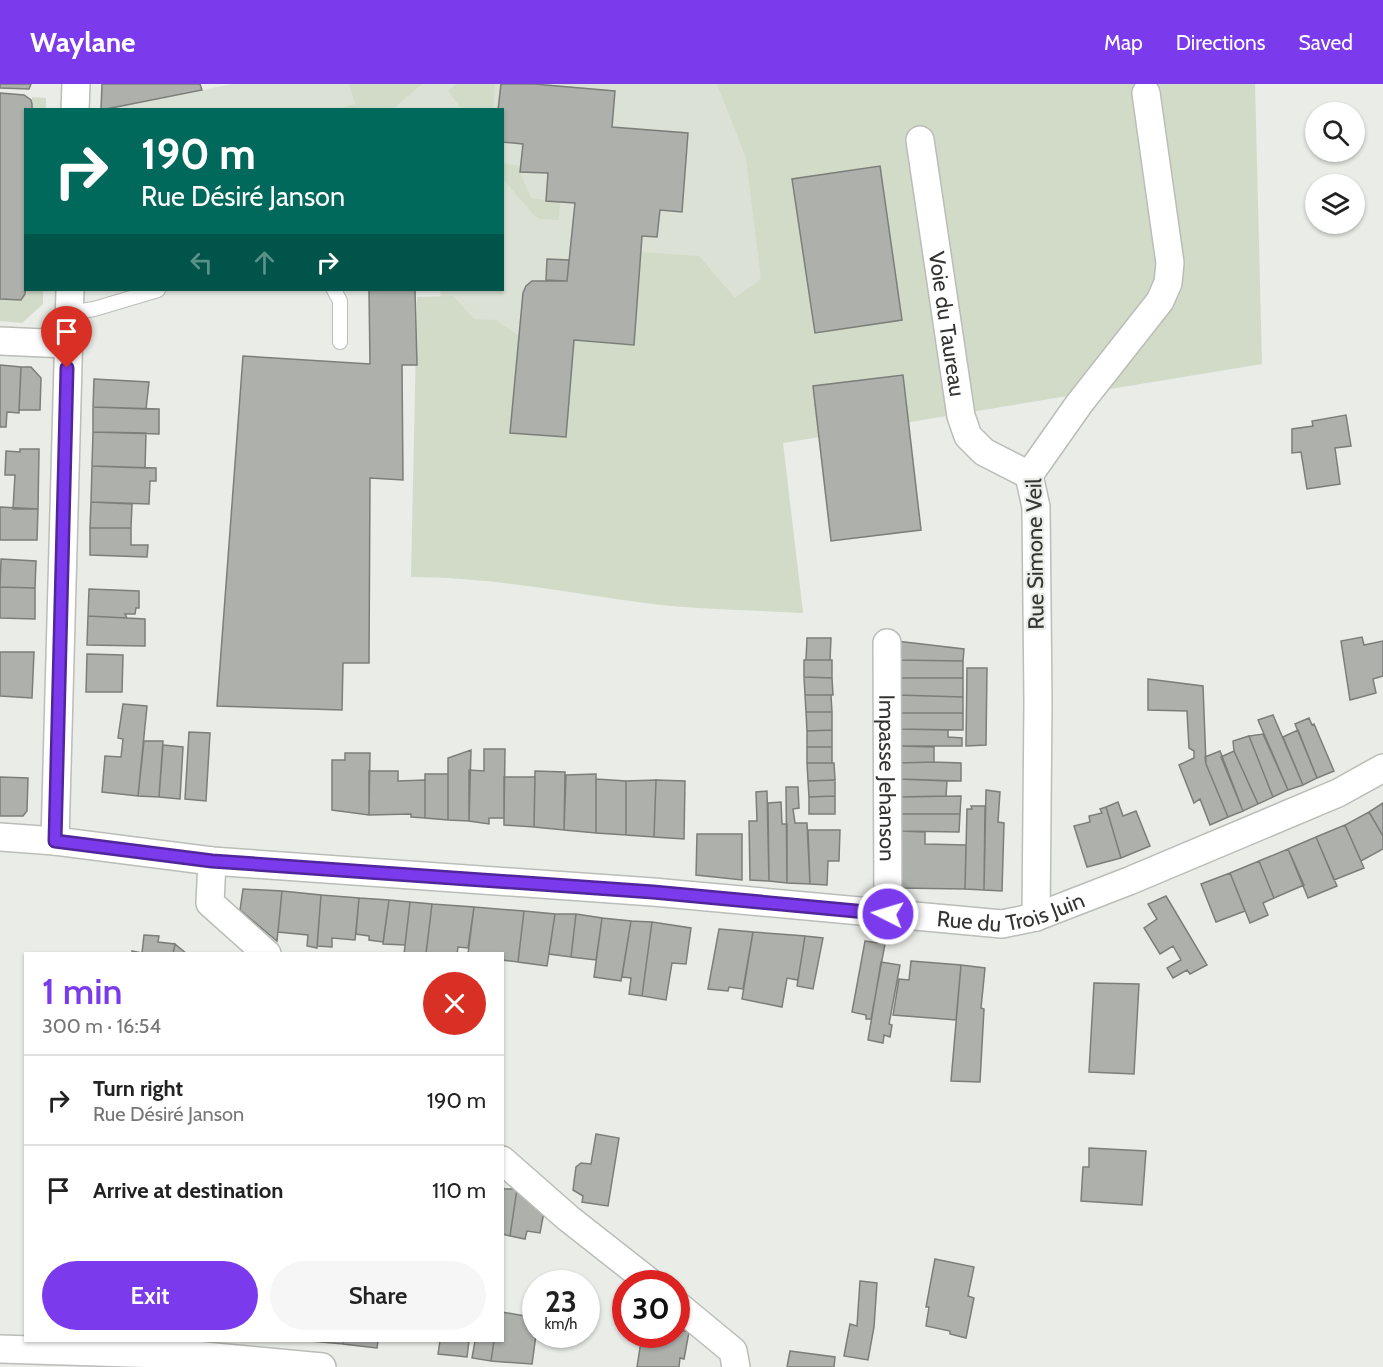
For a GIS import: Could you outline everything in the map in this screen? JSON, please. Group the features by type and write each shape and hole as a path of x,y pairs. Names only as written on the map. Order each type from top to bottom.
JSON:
{"street":[{"path":"75,108 76,84"},
{"name":"Rue Simone Veil","path":"1036,917 1038,702 1036,507 1029,475 1079,404 1160,302 1168,283 1170,263 1146,93"},
{"name":"Voie du Taureau","path":"920,140 961,416 968,436 984,452 1029,475"},
{"path":"55,841 69,301"},
{"path":"0,341 67,344"},
{"name":"Impasse Jehanson","path":"887,643 888,914"},
{"name":"Rue du Trois Juin","path":"0,837 55,841 212,861 642,891 1002,924 1036,917 1129,881 1338,794 1383,768"},
{"path":"212,861 210,903 265,952"},
{"path":"504,1162 568,1218 634,1270"},
{"path":"690,1316 733,1351 736,1367"},
{"path":"0,1349 194,1355 322,1367"}],"lane":[{"path":"69,301 94,309 155,291"},
{"path":"335,291 340,301 340,342"}],"shaded area":[{"path":"232,84 773,84 762,279 803,613 663,605 503,582 447,577 411,577 447,371 440,291 504,291 504,108 115,108"}],"green space":[{"path":"349,84 422,84 394,108 341,108 355,104"},
{"path":"456,84 495,84 493,108 461,108 448,91"},
{"path":"717,84 1255,84 1262,364 783,443 803,613 679,607 505,583 411,577 417,297 453,296 474,319 496,320 519,336 511,433 566,437 574,340 634,345 641,252 699,256 735,298 761,279 746,158"},
{"path":"32,97 46,98 46,108 32,108"},
{"path":"504,163 521,166 520,172 531,198 560,202 559,220 540,219 504,180"},
{"path":"25,291 43,291 43,304 22,323 0,321 0,299 21,300"}],"building":[{"path":"0,84 31,84 29,89 0,88"},
{"path":"102,84 200,84 202,90 111,108 101,108"},
{"path":"501,84 534,84 615,91 612,127 688,133 682,212 660,210 657,237 642,236 634,345 574,340 566,437 510,433 523,293 532,281 567,281 575,203 546,201 548,173 520,172 523,144 504,142 504,108 498,108"},
{"path":"0,93 24,95 31,100 32,108 24,108 25,294 21,300 0,299"},
{"path":"880,166 902,320 815,333 792,179"},
{"path":"547,259 569,260 567,281 546,280"},
{"path":"369,291 415,291 417,365 402,365 403,480 370,478 369,663 343,663 342,710 217,706 243,356 370,364"},
{"path":"0,365 21,367 19,413 7,412 6,427 0,427"},
{"path":"21,367 31,367 41,378 40,410 19,410"},
{"path":"903,375 921,530 831,541 813,386"},
{"path":"94,379 149,382 146,409 93,407"},
{"path":"93,407 159,409 159,434 93,432"},
{"path":"1346,415 1351,446 1335,448 1340,484 1307,489 1301,452 1292,453 1292,429 1313,426 1312,421"},
{"path":"93,432 146,433 145,468 92,466"},
{"path":"20,449 39,449 38,509 13,509 15,475 5,475 6,451 20,452"},
{"path":"92,466 156,468 156,481 150,481 149,504 91,502"},
{"path":"91,502 132,504 131,528 90,528"},
{"path":"0,507 38,509 37,540 0,540"},
{"path":"90,528 131,528 131,545 148,545 147,557 90,555"},
{"path":"1,559 36,561 35,588 0,587"},
{"path":"0,587 35,588 35,619 0,618"},
{"path":"89,589 139,591 139,608 136,608 135,614 125,614 127,618 88,616"},
{"path":"88,616 145,619 145,646 87,645"},
{"path":"1362,637 1364,645 1383,641 1383,676 1373,679 1376,693 1350,700 1341,641"},
{"path":"807,638 831,638 830,660 806,660"},
{"path":"896,641 964,649 963,661 896,660"},
{"path":"0,652 34,652 32,698 0,696"},
{"path":"87,654 123,655 122,692 86,692"},
{"path":"804,660 832,660 832,678 804,677"},
{"path":"896,660 963,661 963,678 897,678"},
{"path":"967,668 987,668 986,745 966,746"},
{"path":"804,677 832,678 833,695 805,695"},
{"path":"897,678 963,678 963,697 897,695"},
{"path":"1148,679 1203,686 1206,764 1228,817 1210,825 1200,799 1194,803 1179,765 1194,758 1194,751 1189,748 1187,711 1148,710"},
{"path":"805,695 831,695 832,712 806,712"},
{"path":"897,695 963,697 963,713 897,713"},
{"path":"123,704 147,706 138,796 102,792 105,756 121,757 123,739 118,738"},
{"path":"806,712 832,712 832,730 807,731"},
{"path":"897,713 963,713 963,730 897,729"},
{"path":"1273,715 1303,785 1288,790 1258,720"},
{"path":"1309,718 1312,725 1314,724 1334,771 1317,778 1295,724"},
{"path":"897,729 948,730 948,737 962,738 962,746 898,746"},
{"path":"832,730 832,747 807,747 807,731"},
{"path":"1298,730 1317,778 1303,785 1283,737"},
{"path":"189,732 210,733 206,801 185,799"},
{"path":"1263,734 1288,790 1273,797 1249,736"},
{"path":"1249,736 1273,797 1258,804 1234,751 1233,741"},
{"path":"144,741 163,741 159,797 138,796"},
{"path":"163,745 183,747 180,799 159,797"},
{"path":"898,746 934,747 934,762 898,763"},
{"path":"807,747 832,747 832,763 807,763"},
{"path":"484,749 505,749 504,818 489,818 489,824 469,821 469,770 484,771"},
{"path":"471,750 469,821 448,820 448,758"},
{"path":"1220,751 1243,811 1228,817 1205,757"},
{"path":"1234,751 1258,804 1243,811 1221,757"},
{"path":"345,753 370,753 369,815 332,810 332,760 345,760"},
{"path":"807,763 834,763 835,780 808,781"},
{"path":"898,763 961,763 961,781 898,779"},
{"path":"369,771 398,771 398,781 425,780 425,818 411,817 411,814 369,815"},
{"path":"535,771 565,772 564,830 534,827"},
{"path":"425,774 448,774 448,820 425,818"},
{"path":"596,774 596,833 564,830 566,775"},
{"path":"0,777 28,778 27,811 23,816 0,816"},
{"path":"504,777 535,777 534,827 504,825"},
{"path":"596,779 626,781 626,835 596,833"},
{"path":"898,779 947,781 946,796 898,797"},
{"path":"656,780 685,781 684,839 654,837"},
{"path":"656,780 654,837 626,835 626,781"},
{"path":"835,780 835,796 809,797 808,781"},
{"path":"786,787 798,787 799,808 793,809 795,823 807,823 810,884 787,883"},
{"path":"986,790 1000,792 998,822 1004,823 1002,891 984,890"},
{"path":"767,791 769,881 750,880 749,821 757,821 756,792"},
{"path":"835,796 835,814 809,814 809,797"},
{"path":"961,796 960,814 898,814 898,797"},
{"path":"781,802 782,824 787,824 787,883 769,881 768,803"},
{"path":"1118,802 1123,816 1136,811 1150,846 1121,858 1106,807"},
{"path":"1383,803 1383,836 1369,812"},
{"path":"971,806 985,806 984,890 965,889 967,809 972,809"},
{"path":"1106,807 1121,858 1087,867 1074,826 1090,822 1089,816 1102,813 1100,809"},
{"path":"1369,812 1383,836 1383,849 1361,861 1345,825"},
{"path":"898,814 960,814 959,832 898,831"},
{"path":"1345,825 1364,868 1334,880 1316,837"},
{"path":"808,830 840,830 839,861 828,861 827,885 810,884"},
{"path":"898,831 925,832 925,844 966,845 965,889 899,888"},
{"path":"697,834 742,834 742,880 696,875"},
{"path":"1316,837 1337,886 1308,898 1288,849"},
{"path":"1288,849 1304,885 1274,898 1259,861"},
{"path":"1259,861 1274,898 1263,903 1268,915 1250,923 1230,873"},
{"path":"1230,873 1245,911 1216,922 1201,884"},
{"path":"243,889 282,891 277,941 240,910"},
{"path":"282,891 321,895 317,948 307,946 308,935 278,932"},
{"path":"321,895 359,898 355,940 332,938 332,947 317,946"},
{"path":"1166,896 1207,965 1190,974 1187,970 1173,978 1167,968 1181,960 1173,946 1160,954 1144,928 1157,919 1148,904"},
{"path":"359,898 389,900 383,942 369,940 369,936 356,934"},
{"path":"389,900 410,902 405,945 383,944"},
{"path":"410,902 432,904 426,952 404,952"},
{"path":"432,904 474,907 468,948 458,947 457,952 426,952"},
{"path":"474,907 524,911 518,962 504,960 504,952 468,952"},
{"path":"524,911 555,914 547,966 518,962"},
{"path":"555,914 576,914 571,957 549,954"},
{"path":"576,914 602,918 596,960 571,957"},
{"path":"602,918 631,921 621,981 594,977"},
{"path":"631,921 652,922 642,996 629,994 631,978 622,977"},
{"path":"652,922 691,928 686,964 672,963 666,1000 642,996"},
{"path":"719,929 753,932 743,989 729,987 728,991 708,989"},
{"path":"753,932 805,936 798,980 787,978 782,1007 742,999"},
{"path":"144,935 159,936 158,942 175,944 173,952 142,952"},
{"path":"805,936 823,938 813,989 797,986"},
{"path":"865,941 885,944 871,1019 866,1019 866,1015 852,1012"},
{"path":"175,944 185,952 173,952"},
{"path":"911,961 961,965 956,1020 893,1015 899,979 909,980"},
{"path":"881,962 900,965 889,1024 892,1025 890,1037 884,1035 883,1043 868,1040"},
{"path":"961,965 985,968 981,1008 984,1009 980,1082 951,1081"},
{"path":"1094,983 1139,984 1134,1074 1089,1072"},
{"path":"596,1134 619,1138 608,1206 582,1202 583,1196 573,1190 576,1167 581,1163 591,1164"},
{"path":"1089,1148 1146,1151 1142,1205 1081,1201 1083,1167 1089,1167"},
{"path":"504,1188 517,1189 510,1236 504,1234"},
{"path":"517,1189 544,1212 540,1233 527,1231 525,1239 510,1236"},
{"path":"935,1259 974,1267 968,1296 974,1298 966,1338 950,1334 950,1331 926,1326 929,1307 926,1307"},
{"path":"860,1281 877,1283 874,1327 868,1360 844,1356 850,1324 857,1326"},
{"path":"504,1312 522,1316 522,1348 534,1348 532,1364 491,1361 494,1342 504,1342"},
{"path":"343,1342 378,1342 377,1348 343,1344"},
{"path":"440,1342 469,1342 467,1357 438,1354"},
{"path":"475,1342 494,1342 491,1361 472,1358"},
{"path":"640,1348 686,1348 684,1359 680,1358 679,1367 637,1367"},
{"path":"790,1351 835,1357 834,1367 787,1367"}],"route":[{"path":"67,368 55,841 212,861 653,892 888,914"}]}
